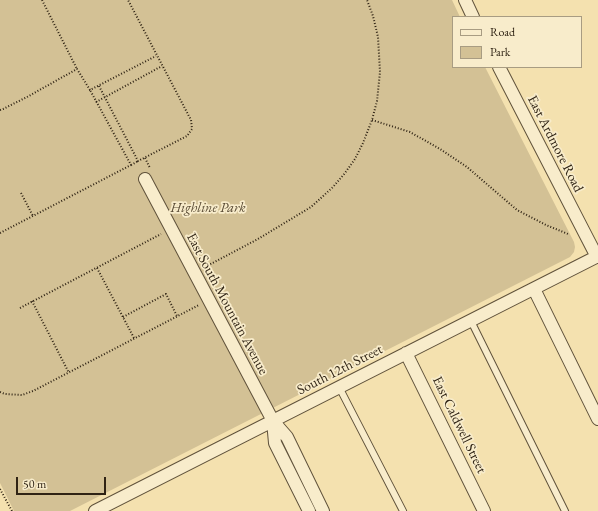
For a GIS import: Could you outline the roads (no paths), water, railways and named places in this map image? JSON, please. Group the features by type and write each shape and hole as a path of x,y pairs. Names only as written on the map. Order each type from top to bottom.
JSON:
{"street":[{"path":"465,0 473,16"},
{"name":"East Ardmore Road","path":"500,68 598,257"},
{"name":"East South Mountain Avenue","path":"144,179 273,421 287,437 323,511"},
{"name":"South 12th Street","path":"95,511 114,507 273,421 598,257"},
{"path":"534,289 598,419"},
{"name":"East Caldwell Street","path":"406,353 484,511"},
{"name":"East South Mountain Avenue","path":"273,421 275,443 309,511"}],"lane":[{"path":"471,320 565,511"},
{"path":"339,387 403,511"}],"park label":[{"name":"Highline Park","path":"208,208"}]}
